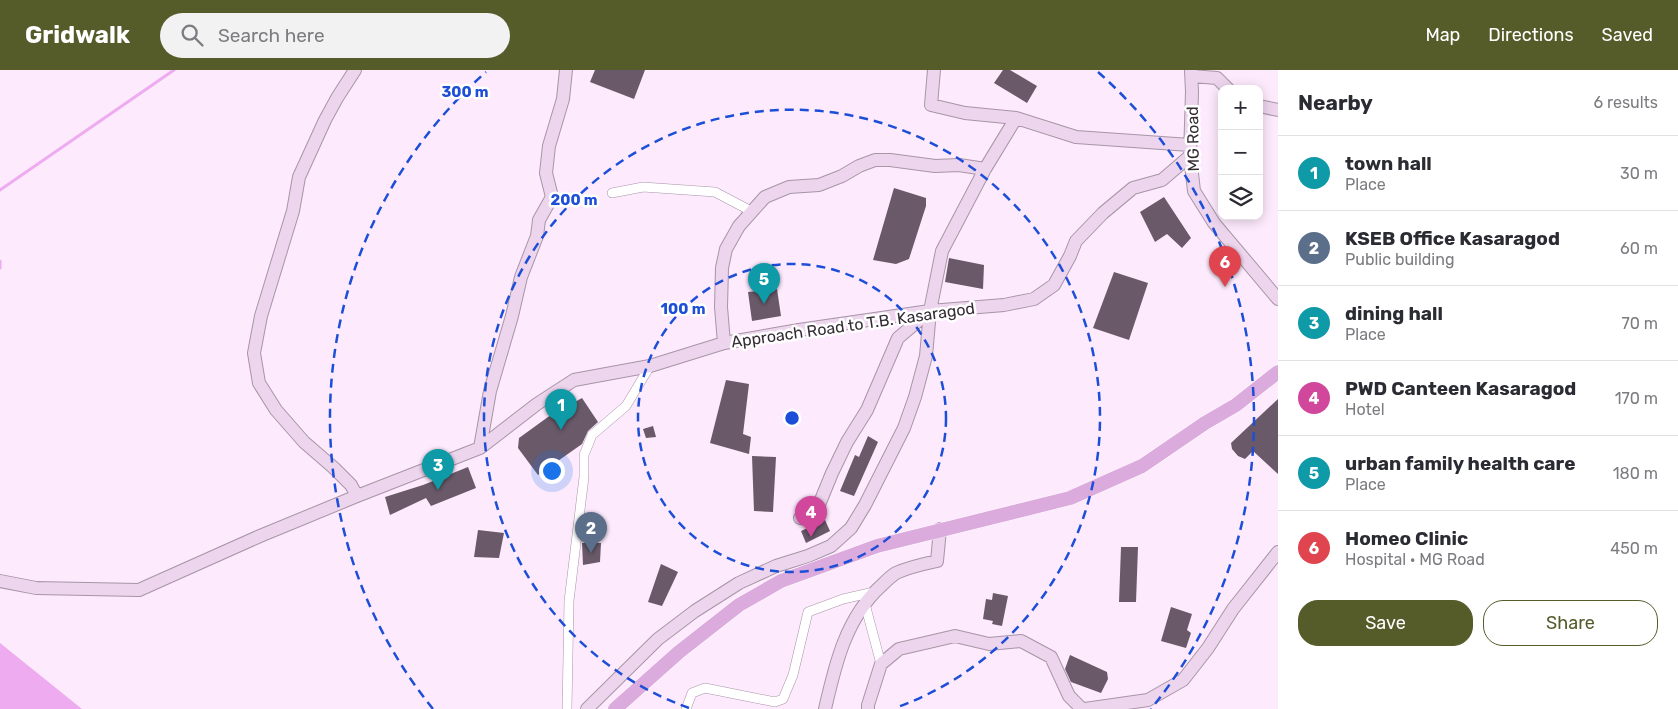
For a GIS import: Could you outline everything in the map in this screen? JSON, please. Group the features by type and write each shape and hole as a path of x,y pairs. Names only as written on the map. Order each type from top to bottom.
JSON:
{"main road":[{"path":"615,709 679,652 739,606 781,581 877,546 1070,498 1142,466 1205,423 1236,405 1278,372"}],"street":[{"path":"355,70 325,120 299,177 293,210 261,316 254,354 260,383 276,410 304,442 351,485 357,496"},
{"path":"480,448 490,391 512,316 521,277 537,236 539,220 552,197 546,173 549,146 564,99 566,70"},
{"path":"934,70 931,105 965,113 1016,118 1076,137 1190,150"},
{"path":"1192,73 1217,78 1224,85"},
{"name":"MG Road","path":"1192,73 1190,150 1194,191 1214,223 1278,299"},
{"path":"1263,107 1278,110"},
{"path":"587,709 658,639 695,611 739,583 776,566 808,556 831,546 851,528 904,428 915,397 926,356 930,311 942,251 985,169 1016,118"},
{"name":"Approach Road to T.B. Kasaragod","path":"0,581 36,588 139,590 260,536 480,448 537,404 574,380 650,366 724,343 930,311 1004,305 1034,299 1054,286 1076,241 1102,213 1133,188 1162,180 1190,150"},
{"path":"724,343 721,307 723,262 726,249 739,226 764,197 789,187 819,185 875,160 935,166 959,165 985,169"},
{"path":"612,193 643,187 716,192 751,211"},
{"path":"800,518 814,517 832,473 847,442 866,410 898,338 930,311"},
{"path":"567,709 569,601 584,477 584,455 592,435 626,406 650,366"},
{"path":"825,709 839,654 852,622 874,592 894,574 937,561 940,529"},
{"path":"881,664 899,649 955,636 989,644 1021,641 1051,657 1069,696 1083,709 1148,700 1183,680 1208,648 1233,609 1278,552"},
{"path":"686,709 692,693 705,688 775,702 783,699 793,674 808,612 843,599 874,592"},
{"path":"865,604 881,664 868,709"}],"shaded area":[{"path":"0,643 82,709 0,709"}],"building":[{"path":"595,70 645,70 634,99 590,82"},
{"path":"1003,70 1010,70 1037,86 1027,103 994,83"},
{"path":"894,188 926,198 926,206 909,259 896,264 873,260"},
{"path":"1164,197 1191,238 1182,248 1167,234 1155,242 1140,212"},
{"path":"949,258 984,265 983,289 945,282"},
{"path":"1114,272 1148,283 1129,340 1093,328"},
{"path":"777,289 781,316 752,321 748,292"},
{"path":"726,380 749,384 743,434 751,437 749,454 710,443"},
{"path":"582,398 598,422 588,431 582,444 538,475 518,448 519,438 548,417"},
{"path":"1278,399 1278,474 1253,451 1245,459 1238,456 1232,449 1231,443"},
{"path":"653,426 656,437 646,438 643,429"},
{"path":"868,436 878,442 854,496 840,491 855,455 859,457"},
{"path":"752,456 776,457 773,512 754,511"},
{"path":"468,467 476,488 431,506 426,498 390,515 385,497 423,485"},
{"path":"825,520 830,531 806,543 801,531"},
{"path":"478,530 504,533 499,558 474,557"},
{"path":"582,543 601,543 600,562 583,565"},
{"path":"1121,547 1138,547 1136,602 1119,602"},
{"path":"661,564 678,572 662,606 648,602"},
{"path":"993,593 1008,596 1002,626 992,624 993,621 983,619 986,599 992,600"},
{"path":"1171,607 1192,614 1187,630 1191,633 1186,648 1161,641"},
{"path":"1070,655 1107,672 1108,679 1101,693 1071,682 1065,669"}],"waterway":[{"path":"0,190 174,70"},
{"path":"0,261 0,268"}],"place":[{"name":"Homeo Clinic","path":"1225,287"},
{"name":"urban family health care","path":"764,304"},
{"name":"town hall","path":"561,430"},
{"name":"dining hall","path":"438,490"},
{"name":"PWD Canteen Kasaragod","path":"811,537"},
{"name":"KSEB Office Kasaragod","path":"591,553"}]}
